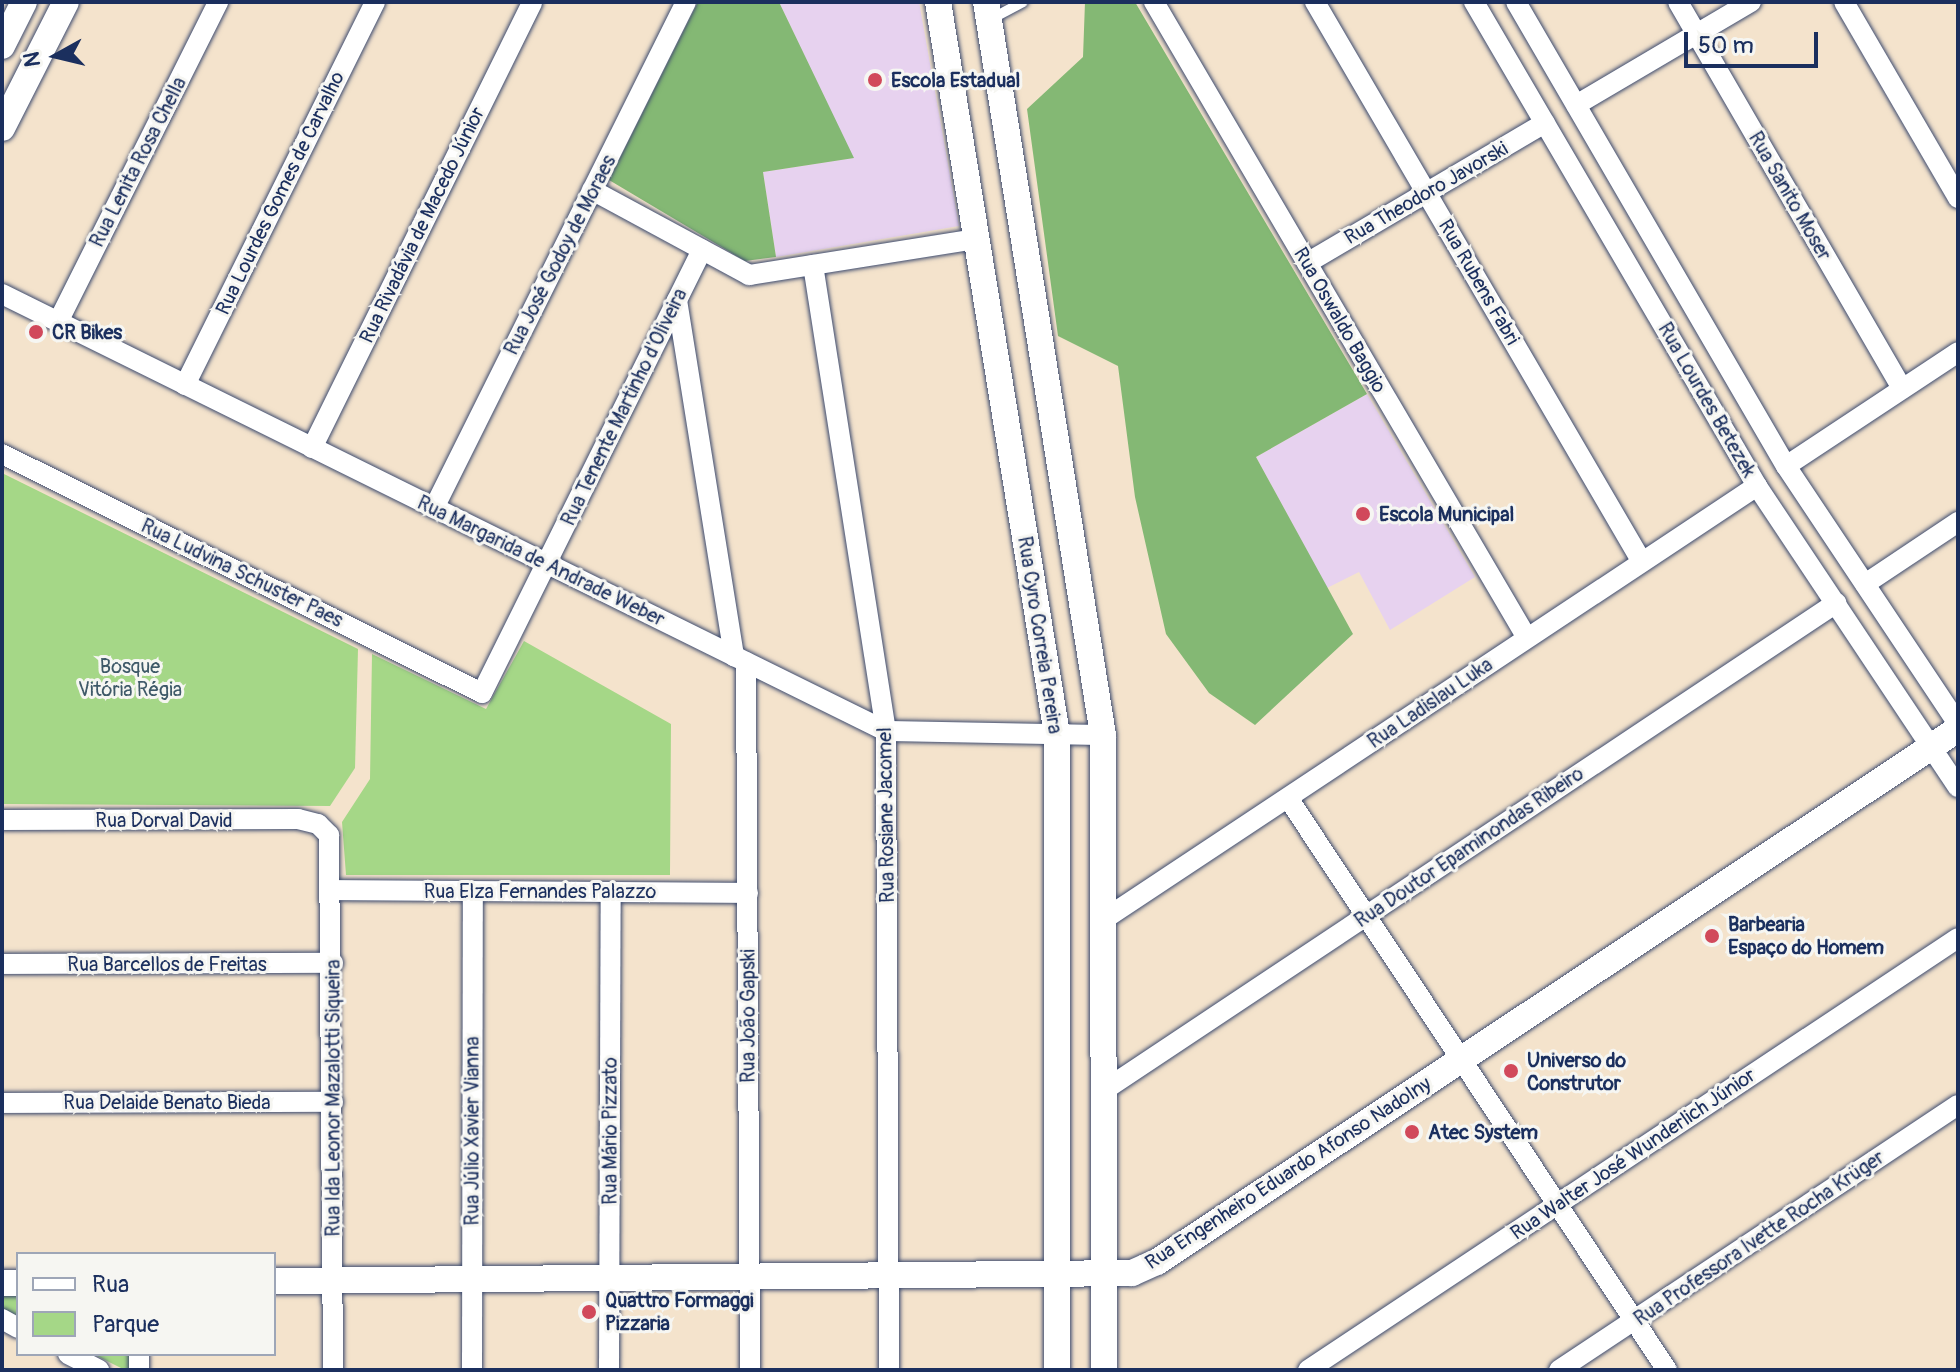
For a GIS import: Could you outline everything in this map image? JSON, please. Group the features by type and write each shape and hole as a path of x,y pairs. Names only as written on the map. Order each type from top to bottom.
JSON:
{"street":[{"path":"2,46 24,2"},
{"path":"2,128 66,2"},
{"name":"Rua Lenita Rosa Chella","path":"58,322 218,2"},
{"name":"Rua Lourdes Gomes de Carvalho","path":"185,385 375,2"},
{"name":"Rua Rivadávia de Macedo Júnior","path":"312,448 532,2"},
{"name":"Rua José Godoy de Moraes","path":"434,508 686,2"},
{"name":"Rua Cyro Correia Pereira","path":"938,2 1057,734 1057,1370"},
{"name":"Rua Oswaldo Baggio","path":"1154,2 1527,638"},
{"name":"Rua Rubens Fabri","path":"1315,2 1642,562"},
{"name":"Rua Lourdes Betezek","path":"1474,2 1757,486 1958,787"},
{"name":"Rua Lourdes Betezek","path":"1516,2 1786,466 1958,726"},
{"name":"Rua Sanito Moser","path":"1678,2 1902,389"},
{"path":"1576,105 1751,2"},
{"path":"1844,2 1958,198"},
{"path":"988,11 1103,735 1104,1370"},
{"name":"Rua Theodoro Javorski","path":"1307,263 1545,123"},
{"path":"592,190 749,275 976,239"},
{"name":"Rua Tenente Martinho d'Oliveira","path":"482,693 702,250"},
{"name":"Rua Rosiane Jacomel","path":"813,265 886,731 889,1370"},
{"name":"Rua Margarida de Andrade Weber","path":"2,294 886,731 1103,735"},
{"name":"Rua João Gapski","path":"677,300 740,659 748,893 750,1370"},
{"path":"1786,466 1958,352"},
{"name":"Rua Ludvina Schuster Paes","path":"2,454 482,693"},
{"name":"Rua Ladislau Luka","path":"1103,920 1757,486"},
{"path":"1865,584 1958,522"},
{"name":"Rua Doutor Epaminondas Ribeiro","path":"1103,1091 1836,603"},
{"name":"Rua Engenheiro Eduardo Afonso Nadolny","path":"276,1281 1057,1277 1132,1273 1157,1262 1931,747 1958,726"},
{"path":"1288,798 1667,1370"},
{"name":"Rua Dorval David","path":"2,820 298,819 325,829"},
{"name":"Rua Ida Leonor Mazalotti Siqueira","path":"325,829 333,848 333,1370"},
{"name":"Rua Elza Fernandes Palazzo","path":"333,890 748,893"},
{"name":"Rua Júlio Xavier Vianna","path":"472,1370 473,891"},
{"name":"Rua Mário Pizzato","path":"609,1370 611,892"},
{"name":"Rua Walter José Wunderlich Júnior","path":"1308,1370 1958,938"},
{"name":"Rua Barcellos de Freitas","path":"2,964 333,963"},
{"name":"Rua Delaide Benato Bieda","path":"2,1103 333,1102"},
{"name":"Rua Professora Ivette Rocha Krüger","path":"1559,1370 1958,1105"},
{"path":"72,1356 99,1370"}],"lane":[{"path":"988,11 1023,2"}],"shaded area":[{"name":"Escola Estadual","path":"779,2 919,2 959,226 776,257 763,172 853,158"},
{"name":"Escola Municipal","path":"1367,394 1475,577 1390,630 1359,572 1327,588 1256,457"}],"green space":[{"path":"698,2 779,2 854,158 763,172 776,257 745,261 609,180"},
{"path":"1085,2 1135,2 1367,394 1256,457 1353,634 1255,725 1209,693 1166,634 1135,497 1118,366 1058,336 1027,109 1083,57"},
{"name":"Bosque Vitória Régia","path":"2,473 358,649 355,768 330,806 2,804"},
{"path":"524,641 671,724 670,875 346,875 342,822 370,779 372,654 486,709"},
{"path":"2,1293 16,1293 16,1315 2,1308"},
{"path":"97,1356 130,1356 130,1370"}],"place":[{"name":"Escola Estadual","path":"875,80"},
{"name":"CR Bikes","path":"36,332"},
{"name":"Escola Municipal","path":"1363,514"},
{"name":"Barbearia Espaço do Homem","path":"1712,936"},
{"name":"Universo do Construtor","path":"1511,1071"},
{"name":"Atec System","path":"1412,1132"},
{"name":"Quattro Formaggi Pizzaria","path":"589,1312"}]}
